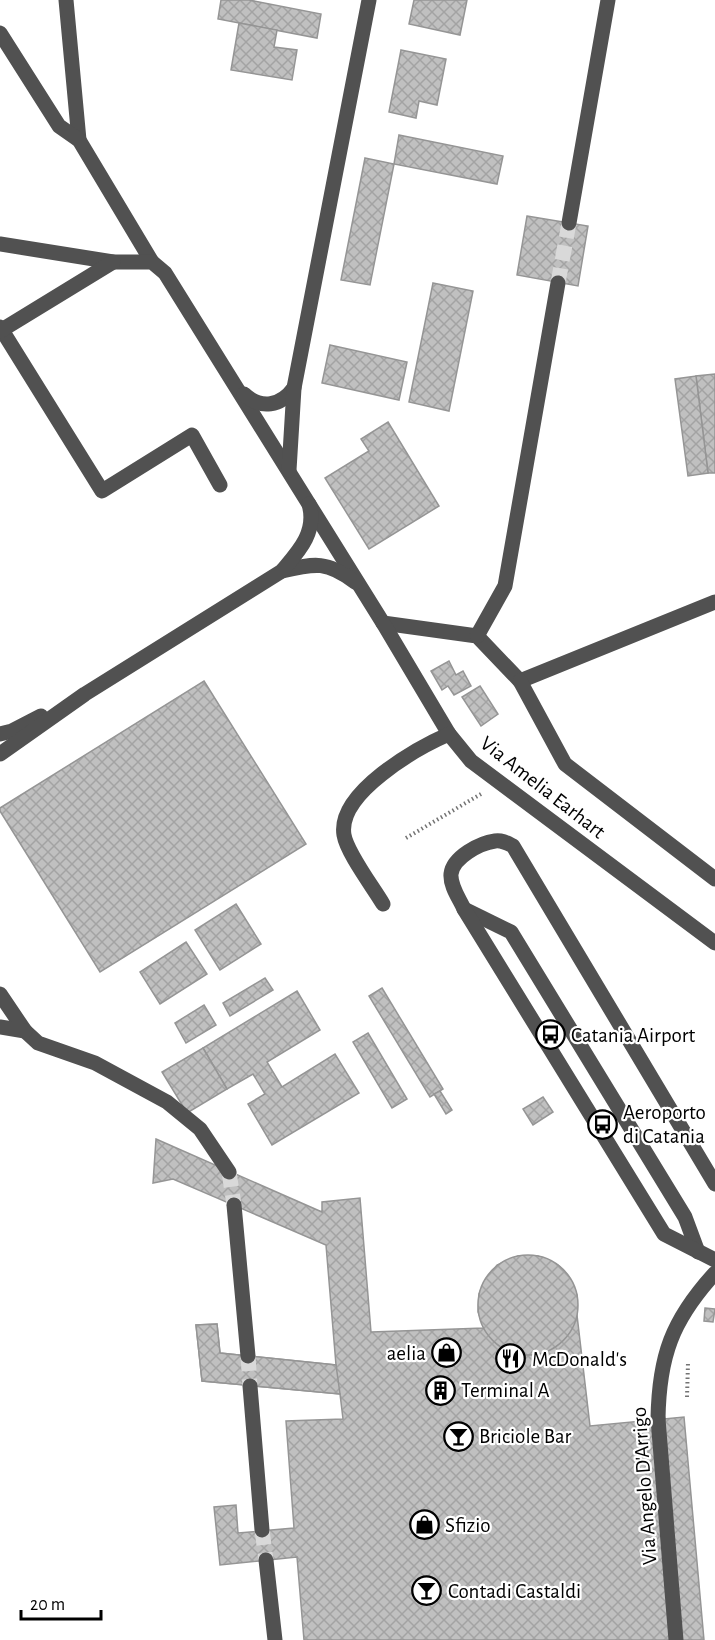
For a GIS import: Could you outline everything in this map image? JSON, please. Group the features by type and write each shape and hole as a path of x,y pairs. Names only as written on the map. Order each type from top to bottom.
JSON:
{"street":[{"path":"66,0 79,140"},
{"path":"289,470 294,388 369,0"},
{"path":"569,223 608,0"},
{"path":"0,33 59,126 79,140 152,262 165,273 334,542 449,734"},
{"path":"0,244 113,262 152,262"},
{"path":"113,262 1,329 102,491 192,435 220,485"},
{"path":"477,636 505,586 558,283"},
{"path":"238,389 250,400 263,405 287,398 294,388"},
{"path":"0,754 86,694 282,571 303,547 309,531 311,519 307,499"},
{"path":"282,571 310,564 335,568 364,591"},
{"path":"520,681 715,602"},
{"path":"383,623 477,636 520,681 565,764 715,879"},
{"path":"0,734 12,731 86,694"},
{"name":"Via Amelia Earhart","path":"383,904 349,848 344,836 344,823 348,813 370,785 398,761 426,744 449,734 471,761 715,943"},
{"path":"715,1184 513,846 503,841 496,841 456,861 451,873 452,886 464,909 664,1234 715,1260"},
{"path":"464,909 511,932 685,1217 698,1252"},
{"path":"1,996 25,1031 38,1043 95,1063 167,1102 200,1129 229,1172"},
{"path":"0,1027 25,1031"},
{"path":"234,1205 248,1356"},
{"name":"Via Angelo D'Arrigo","path":"676,1640 658,1419 660,1381 671,1337 690,1302 715,1274"},
{"path":"250,1386 262,1530"},
{"path":"266,1560 275,1640"}],"path":[{"path":"406,838 484,792"}],"building":[{"path":"221,0 249,0 321,14 317,38 218,19"},
{"path":"414,0 467,0 460,35 409,24"},
{"path":"239,23 277,30 274,47 297,50 292,80 231,70"},
{"path":"401,50 446,59 437,105 419,101 416,118 389,112"},
{"path":"399,135 503,156 497,184 394,164"},
{"path":"365,158 394,164 370,285 341,280"},
{"path":"527,216 588,226 578,286 517,275"},
{"path":"433,283 473,291 449,411 409,402"},
{"path":"330,345 407,362 399,400 322,383"},
{"path":"715,374 715,473 708,473 696,376"},
{"path":"696,376 708,473 688,476 675,379"},
{"path":"388,422 439,506 369,549 325,478 369,451 361,439"},
{"path":"449,661 456,675 463,671 471,686 454,695 448,686 442,690 431,671"},
{"path":"204,681 306,844 100,972 0,808"},
{"path":"480,686 498,714 481,726 462,697"},
{"path":"236,904 261,944 220,970 195,930"},
{"path":"186,942 207,974 160,1004 140,972"},
{"path":"265,978 273,990 230,1016 223,1003"},
{"path":"382,988 443,1089 430,1097 369,996"},
{"path":"297,991 320,1030 267,1062 282,1087 335,1054 359,1093 272,1145 248,1104 265,1094 253,1074 227,1089 203,1048"},
{"path":"204,1005 216,1025 186,1043 175,1023"},
{"path":"368,1033 407,1099 392,1108 353,1042"},
{"path":"203,1048 227,1089 187,1113 162,1072"},
{"path":"440,1091 452,1110 446,1114 434,1094"},
{"path":"543,1097 553,1112 533,1125 523,1109"},
{"name":"Terminal A","path":"156,1139 322,1212 322,1202 360,1198 371,1332 484,1328 478,1312 479,1294 486,1279 497,1265 518,1256 538,1256 558,1265 569,1277 577,1295 577,1315 590,1426 684,1417 704,1640 304,1640 297,1557 220,1565 214,1507 236,1505 238,1533 294,1528 286,1421 343,1419 340,1394 202,1381 196,1325 217,1324 220,1353 336,1365 326,1245 173,1179 153,1183"},
{"path":"528,1255 547,1259 563,1270 574,1286 578,1305 574,1324 563,1340 547,1351 528,1355 509,1351 493,1340 482,1324 478,1305 482,1286 493,1270 509,1259"},
{"path":"705,1308 715,1309 713,1322 704,1321"},
{"path":"217,1324 220,1353 336,1365 340,1394 202,1381 196,1325"}],"tunnel":[{"path":"558,283 569,223"},
{"path":"229,1172 234,1205"},
{"path":"248,1356 250,1386"},
{"path":"262,1530 266,1560"}],"place":[{"name":"Catania Airport","path":"550,1035"},
{"name":"Aeroporto di Catania","path":"602,1124"},
{"name":"aelia","path":"447,1353"},
{"name":"McDonald's","path":"511,1359"},
{"name":"Terminal A","path":"440,1390"},
{"name":"Briciole Bar","path":"458,1436"},
{"name":"Sfizio","path":"424,1525"},
{"name":"Contadi Castaldi","path":"427,1591"}]}
